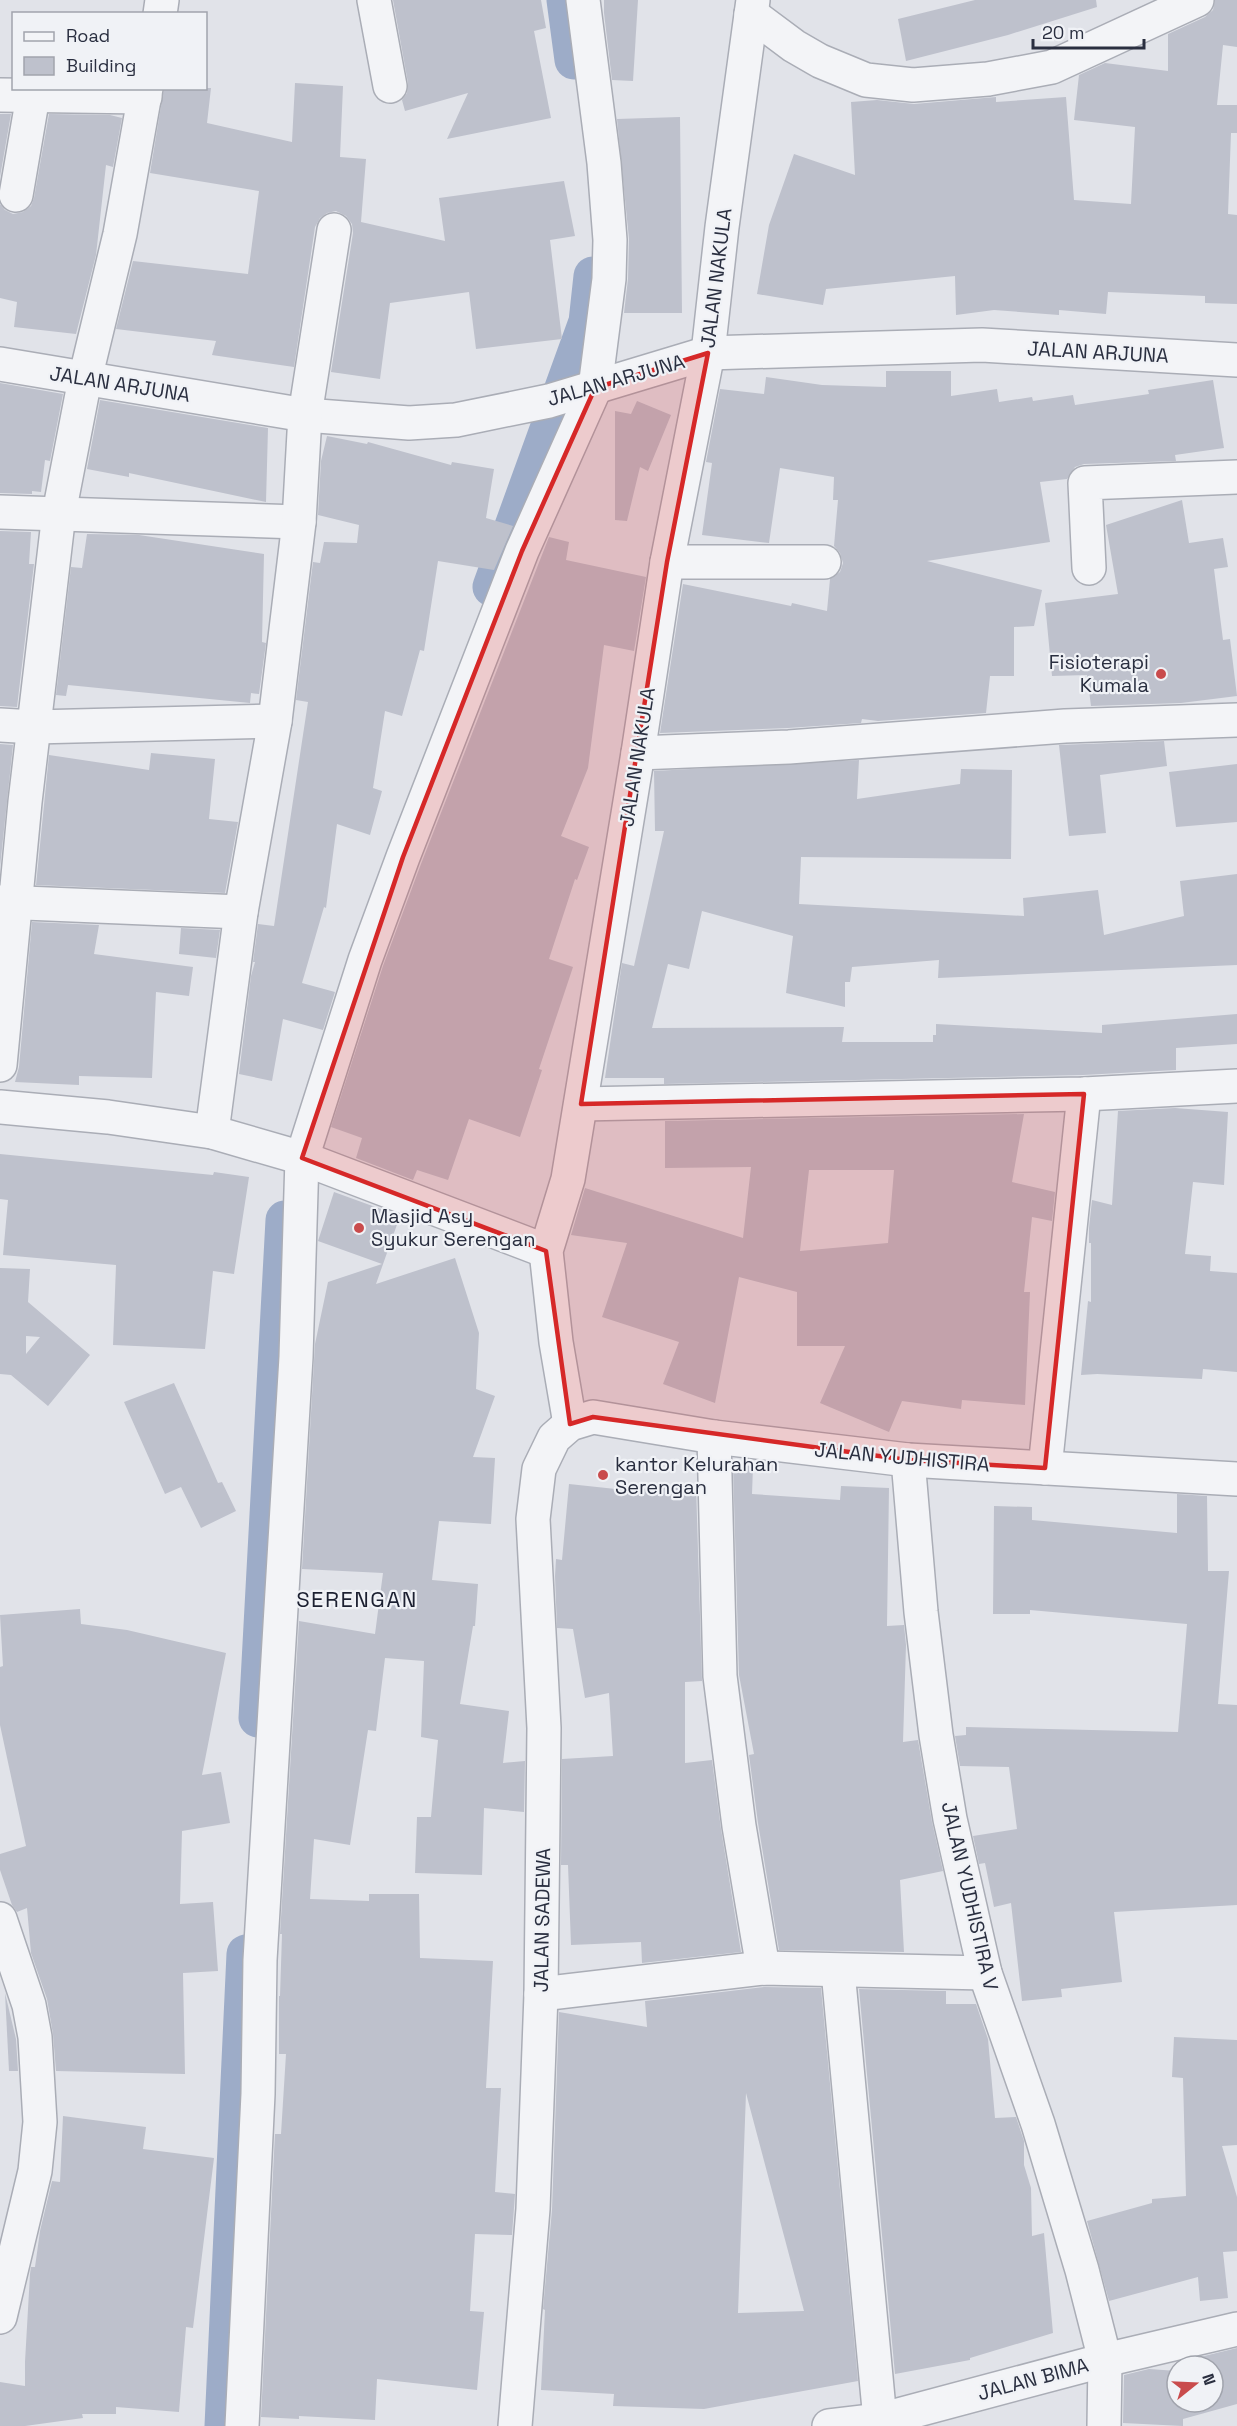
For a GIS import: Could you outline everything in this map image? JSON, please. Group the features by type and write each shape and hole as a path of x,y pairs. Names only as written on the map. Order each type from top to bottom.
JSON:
{"street":[{"path":"374,0 390,86"},
{"path":"242,2426 258,2094 260,1960 296,1357 301,1158 365,960 411,836 522,551 590,390 609,279 610,240 604,163 583,0"},
{"path":"752,7 794,46 820,61 866,80 913,85 988,80 1052,67 1197,0"},
{"name":"JALAN NAKULA","path":"546,1251 568,1179 639,753 667,562 708,353 722,227 752,7"},
{"path":"0,95 145,93 120,234 85,379 59,513 25,802 8,902 0,1065"},
{"path":"16,195 33,96"},
{"path":"212,1132 242,912 275,721 299,522 305,414 334,230"},
{"name":"JALAN ARJUNA","path":"0,364 305,414 409,423 456,420 549,401 708,353 982,345 1237,360"},
{"path":"1089,568 1085,483 1237,477"},
{"path":"0,512 299,522"},
{"path":"667,562 824,562"},
{"path":"639,753 789,747 1065,726 1237,720"},
{"path":"0,725 34,727 275,721"},
{"path":"8,902 242,912"},
{"path":"581,1104 1084,1094 1237,1086"},
{"path":"1045,1468 1084,1094"},
{"path":"0,1107 108,1117 212,1132 301,1158 546,1251 556,1342 570,1424"},
{"name":"JALAN YUDHISTIRA","path":"570,1424 593,1417 714,1437 908,1460 1237,1479"},
{"name":"JALAN SADEWA","path":"515,2426 533,2209 541,1994 544,1728 532,1519 539,1469 554,1438 570,1424"},
{"path":"714,1437 720,1676 739,1826 763,1968"},
{"name":"JALAN YUDHISTIRA V","path":"908,1460 921,1612 936,1735 950,1819 985,1973 1038,2124 1082,2270 1105,2360 1104,2426"},
{"path":"0,1919 28,2004 35,2037 40,2122 35,2170 7,2249 0,2317"},
{"path":"541,1994 763,1968 985,1973"},
{"path":"838,1971 880,2420"},
{"name":"JALAN BIMA","path":"829,2426 880,2420 1105,2360 1237,2329"}],"highlighted area":[{"path":"708,353 667,562 581,1104 1084,1094 1045,1468 908,1460 593,1417 570,1424 546,1251 302,1158 403,857 522,551 595,388"}],"building":[{"path":"393,0 541,0 546,28 534,31 551,118 447,139 468,93 405,111 402,100 407,93 408,83"},
{"path":"604,0 638,0 633,81 612,80"},
{"path":"975,0 1096,0 1097,7 1008,35 906,61 898,19"},
{"path":"1215,0 1237,0 1237,47 1223,45 1217,105 1237,105 1237,133 1231,133 1228,214 1237,215 1237,304 1205,303 1205,296 1108,292 1106,314 1059,310 1059,315 994,310 956,315 955,276 826,289 823,305 757,294 769,225 794,154 855,175 851,102 877,100 914,104 996,97 996,102 1066,97 1074,200 1131,204 1135,127 1074,120 1079,75 1105,63 1168,71 1168,34 1205,17 1213,10"},
{"path":"295,83 343,86 340,157 366,159 361,222 445,241 439,198 564,181 575,236 550,240 562,339 476,349 469,292 390,303 380,379 331,372 353,233 352,224 346,216 336,211 320,218 315,227 294,367 212,355 216,341 116,329 133,261 248,274 259,191 150,173 164,90 207,90 211,88 207,123 292,142"},
{"path":"0,114 11,114 0,177"},
{"path":"49,114 110,115 122,118 113,167 106,165 96,255 76,334 14,327 17,302 0,298 0,204 13,214 23,212 31,206"},
{"path":"680,117 682,313 624,313 629,239 617,119"},
{"path":"886,371 951,371 951,396 997,389 999,402 1032,397 1033,401 1073,395 1075,405 1149,394 1148,390 1213,380 1224,448 1175,455 1176,461 1084,464 1075,467 1067,479 1040,482 1050,542 927,561 1042,590 1034,626 1014,627 1014,676 990,676 986,713 878,721 862,719 861,723 788,728 660,733 683,584 827,611 830,579 840,572 843,563 840,553 834,546 838,500 833,500 834,477 780,468 769,543 702,535 712,463 706,462 720,389 764,394 766,377 822,385 886,387"},
{"path":"0,383 63,394 50,461 45,460 41,492 0,493"},
{"path":"100,400 268,428 266,502 129,473 129,477 87,469"},
{"path":"637,401 671,415 648,471 640,467 627,521 615,520 615,411 631,414"},
{"path":"327,436 367,444 368,442 451,465 452,462 494,469 486,518 513,526 494,570 438,561 424,651 420,650 402,716 385,711 373,788 382,791 370,835 337,824 326,908 324,907 302,983 335,992 323,1030 283,1019 272,1081 239,1074 258,924 274,926 308,702 296,700 313,562 320,563 324,542 357,543 359,525 318,515 321,461"},
{"path":"1182,500 1189,543 1223,538 1228,567 1214,569 1223,640 1230,639 1237,696 1181,703 1091,706 1087,675 1052,676 1045,603 1118,594 1106,525"},
{"path":"0,531 31,532 29,564 34,564 17,707 0,706"},
{"path":"87,534 139,535 264,554 262,642 266,643 259,694 251,693 250,703 68,685 66,696 56,695 71,567 82,568"},
{"path":"549,537 569,542 566,560 646,577 634,651 604,645 588,768 561,836 589,847 577,880 575,879 549,959 573,967 539,1069 542,1070 520,1137 469,1119 448,1180 417,1170 413,1180 356,1158 362,1138 331,1127 383,966"},
{"path":"1164,741 1167,766 1100,775 1106,833 1069,836 1059,745"},
{"path":"0,744 13,745 0,867"},
{"path":"151,753 215,759 209,819 238,822 225,893 36,885 49,755 149,770"},
{"path":"859,760 857,799 960,784 961,769 1012,770 1011,859 801,857 799,904 1024,916 1023,898 1098,890 1104,935 1184,916 1180,881 1237,874 1237,965 938,978 939,960 852,967 850,982 845,982 845,1007 786,993 793,936 702,911 689,969 668,964 652,1028 844,1027 842,1042 933,1042 933,1035 936,1035 936,1024 1102,1033 1102,1025 1237,1014 1237,1044 1176,1048 1176,1070 1083,1075 664,1084 664,1078 605,1078 622,963 634,966 664,831 655,831 654,771"},
{"path":"1237,764 1237,822 1176,827 1169,772"},
{"path":"32,922 99,925 94,954 193,967 189,996 156,992 152,1078 79,1076 79,1085 15,1082 19,1067"},
{"path":"181,928 220,930 216,958 179,954"},
{"path":"1175,1108 1228,1112 1224,1185 1193,1182 1185,1254 1211,1256 1210,1271 1237,1273 1237,1372 1203,1369 1202,1379 1081,1375 1088,1301 1091,1302 1089,1228 1092,1200 1112,1205 1118,1111"},
{"path":"1024,1114 1012,1182 1055,1192 1052,1221 1032,1217 1024,1292 1030,1292 1025,1405 962,1400 961,1409 902,1401 889,1432 820,1403 845,1346 797,1346 797,1292 739,1277 715,1403 663,1384 679,1342 602,1317 627,1243 571,1235 585,1188 743,1238 751,1167 665,1168 665,1121","holes":["809,1170 894,1170 888,1243 800,1251"]},
{"path":"0,1154 249,1177 234,1274 213,1271 205,1349 113,1345 116,1265 3,1255 8,1200 0,1199"},
{"path":"334,1192 400,1216 376,1284 455,1258 479,1333 476,1389 495,1396 473,1457 495,1458 491,1524 439,1521 432,1580 478,1584 475,1626 473,1626 460,1704 509,1711 503,1763 525,1761 524,1812 484,1808 482,1875 415,1873 417,1817 431,1817 438,1740 421,1737 424,1661 385,1658 376,1731 368,1730 350,1845 314,1839 310,1899 369,1901 369,1894 419,1894 420,1958 493,1961 486,2088 501,2088 495,2192 515,2194 512,2235 475,2234 470,2311 484,2312 477,2390 377,2379 375,2420 299,2416 299,2419 261,2417 275,2134 281,2134 286,2054 279,2054 282,1934 280,1934 299,1621 375,1634 383,1573 302,1569 315,1344 328,1282 382,1264 318,1241"},
{"path":"0,1268 30,1269 28,1302 90,1355 48,1406 11,1375 0,1374","holes":["26,1336 40,1337 26,1354"]},
{"path":"174,1383 218,1483 222,1482 236,1511 201,1528 181,1487 165,1494 124,1402"},
{"path":"733,1465 753,1466 752,1494 840,1500 841,1486 889,1488 887,1626 904,1625 906,1645 903,1742 918,1740 943,1871 900,1880 904,1952 779,1950 749,1755 754,1754 739,1675"},
{"path":"569,1484 625,1490 696,1485 702,1681 685,1682 685,1763 712,1760 741,1952 642,1963 641,1942 571,1945 568,1865 561,1865 562,1759 613,1756 609,1693 585,1698 573,1629 557,1628 556,1559 562,1560"},
{"path":"1177,1494 1207,1496 1208,1571 1229,1571 1218,1704 1237,1705 1237,1905 1114,1912 1122,1982 1061,1989 1062,1997 1022,2001 1011,1903 994,1907 985,1863 979,1864 973,1836 1017,1829 1009,1767 960,1766 955,1736 966,1735 966,1727 1178,1732 1187,1624 1030,1610 1030,1614 993,1614 994,1506 1032,1507 1032,1520 1177,1533"},
{"path":"80,1609 81,1624 127,1630 226,1653 202,1775 221,1772 230,1823 182,1831 180,1904 213,1902 218,1971 183,1973 185,2074 56,2071 47,1999 31,1953 27,1908 17,1912 12,1905 0,1870 0,1854 26,1846 0,1725 0,1667 3,1666 0,1615"},
{"path":"764,1987 821,1988 858,2381 704,2409 613,2406 614,2394 541,2390 545,2310 543,2309 552,2210 559,2012 647,2027 645,2001","holes":["746,2093 804,2311 738,2313"]},
{"path":"859,1989 946,1991 946,2004 976,2004 988,2039 995,2118 1016,2117 1024,2141 1024,2165 1031,2188 1032,2236 1044,2233 1053,2333 970,2358 970,2360 895,2374"},
{"path":"5,1993 16,2039 18,2071 9,2071"},
{"path":"1174,2037 1237,2040 1237,2145 1222,2146 1237,2197 1237,2251 1223,2252 1228,2298 1200,2301 1198,2277 1109,2301 1087,2221 1152,2203 1152,2199 1186,2196 1183,2078 1172,2077"},
{"path":"63,2116 146,2127 143,2149 214,2158 193,2328 186,2327 179,2412 116,2407 116,2414 82,2414 83,2418 25,2426 0,2426 0,2382 25,2386 30,2274 31,2267 35,2267 40,2231 52,2181 60,2182"},
{"path":"1237,2348 1237,2404 1225,2407 1225,2354 1212,2354"},
{"path":"1149,2369 1165,2370 1165,2414 1201,2414 1183,2419 1183,2426 1123,2423 1124,2375"}],"waterway":[{"path":"566,0 574,60"},
{"path":"492,587 588,322 593,276"},
{"path":"258,1718 285,1220"},
{"path":"224,2426 246,1954"}],"place":[{"name":"Fisioterapi Kumala","path":"1161,674"},
{"name":"Masjid Asy Syukur Serengan","path":"359,1228"},
{"name":"kantor Kelurahan Serengan","path":"603,1475"}],"district":[{"name":"SERENGAN","path":"357,1599"}]}
